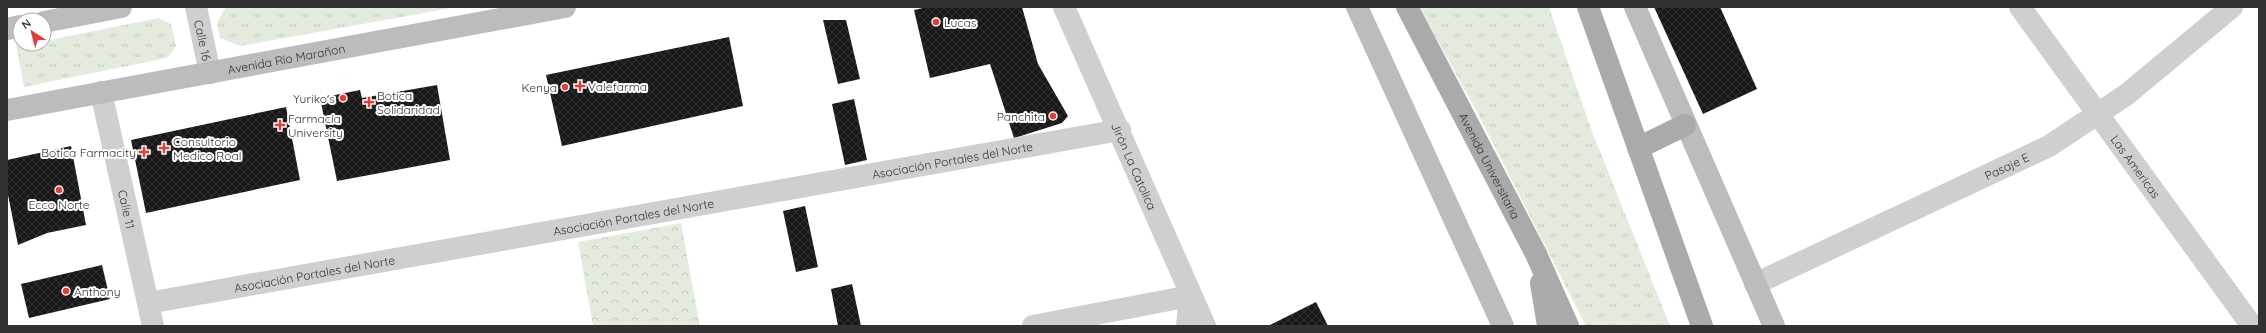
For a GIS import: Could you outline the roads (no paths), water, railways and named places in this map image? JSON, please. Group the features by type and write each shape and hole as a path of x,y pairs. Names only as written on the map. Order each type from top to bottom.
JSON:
{"main road":[{"path":"52,20 121,7"},
{"name":"Avenida Río Marañon","path":"7,110 101,92 210,74 565,7"},
{"path":"1357,7 1503,326"},
{"name":"Avenida Universitaria","path":"1407,7 1536,254 1568,326"},
{"path":"1588,7 1702,326"},
{"path":"1634,7 1774,326"},
{"path":"1638,148 1685,125"},
{"path":"1536,254 1548,326"}],"street":[{"name":"Calle 16","path":"196,7 210,74"},
{"name":"Jirón La Catolica","path":"1064,7 1120,130 1190,296 1205,326"},
{"name":"Las Americas","path":"2020,7 2250,323"},
{"name":"Pasaje E","path":"1755,284 2049,146 2098,115 2126,95 2232,7"},
{"name":"Calle 11","path":"101,92 153,326"},
{"name":"Asociación Portales del Norte","path":"148,303 1120,130"},
{"path":"1033,326 1190,296 1187,326"}],"place":[{"name":"Lucas","path":"936,22"},
{"name":"Valefarma","path":"580,86"},
{"name":"Kenya","path":"565,87"},
{"name":"Yuriko's","path":"343,98"},
{"name":"Botica Solidaridad","path":"369,102"},
{"name":"Panchita","path":"1053,116"},
{"name":"Farmacía University","path":"280,125"},
{"name":"Consultorio Medico Roal","path":"164,148"},
{"name":"Botica Farmacity","path":"144,152"},
{"name":"Ecco Norte","path":"59,190"},
{"name":"Anthony","path":"66,291"}]}
